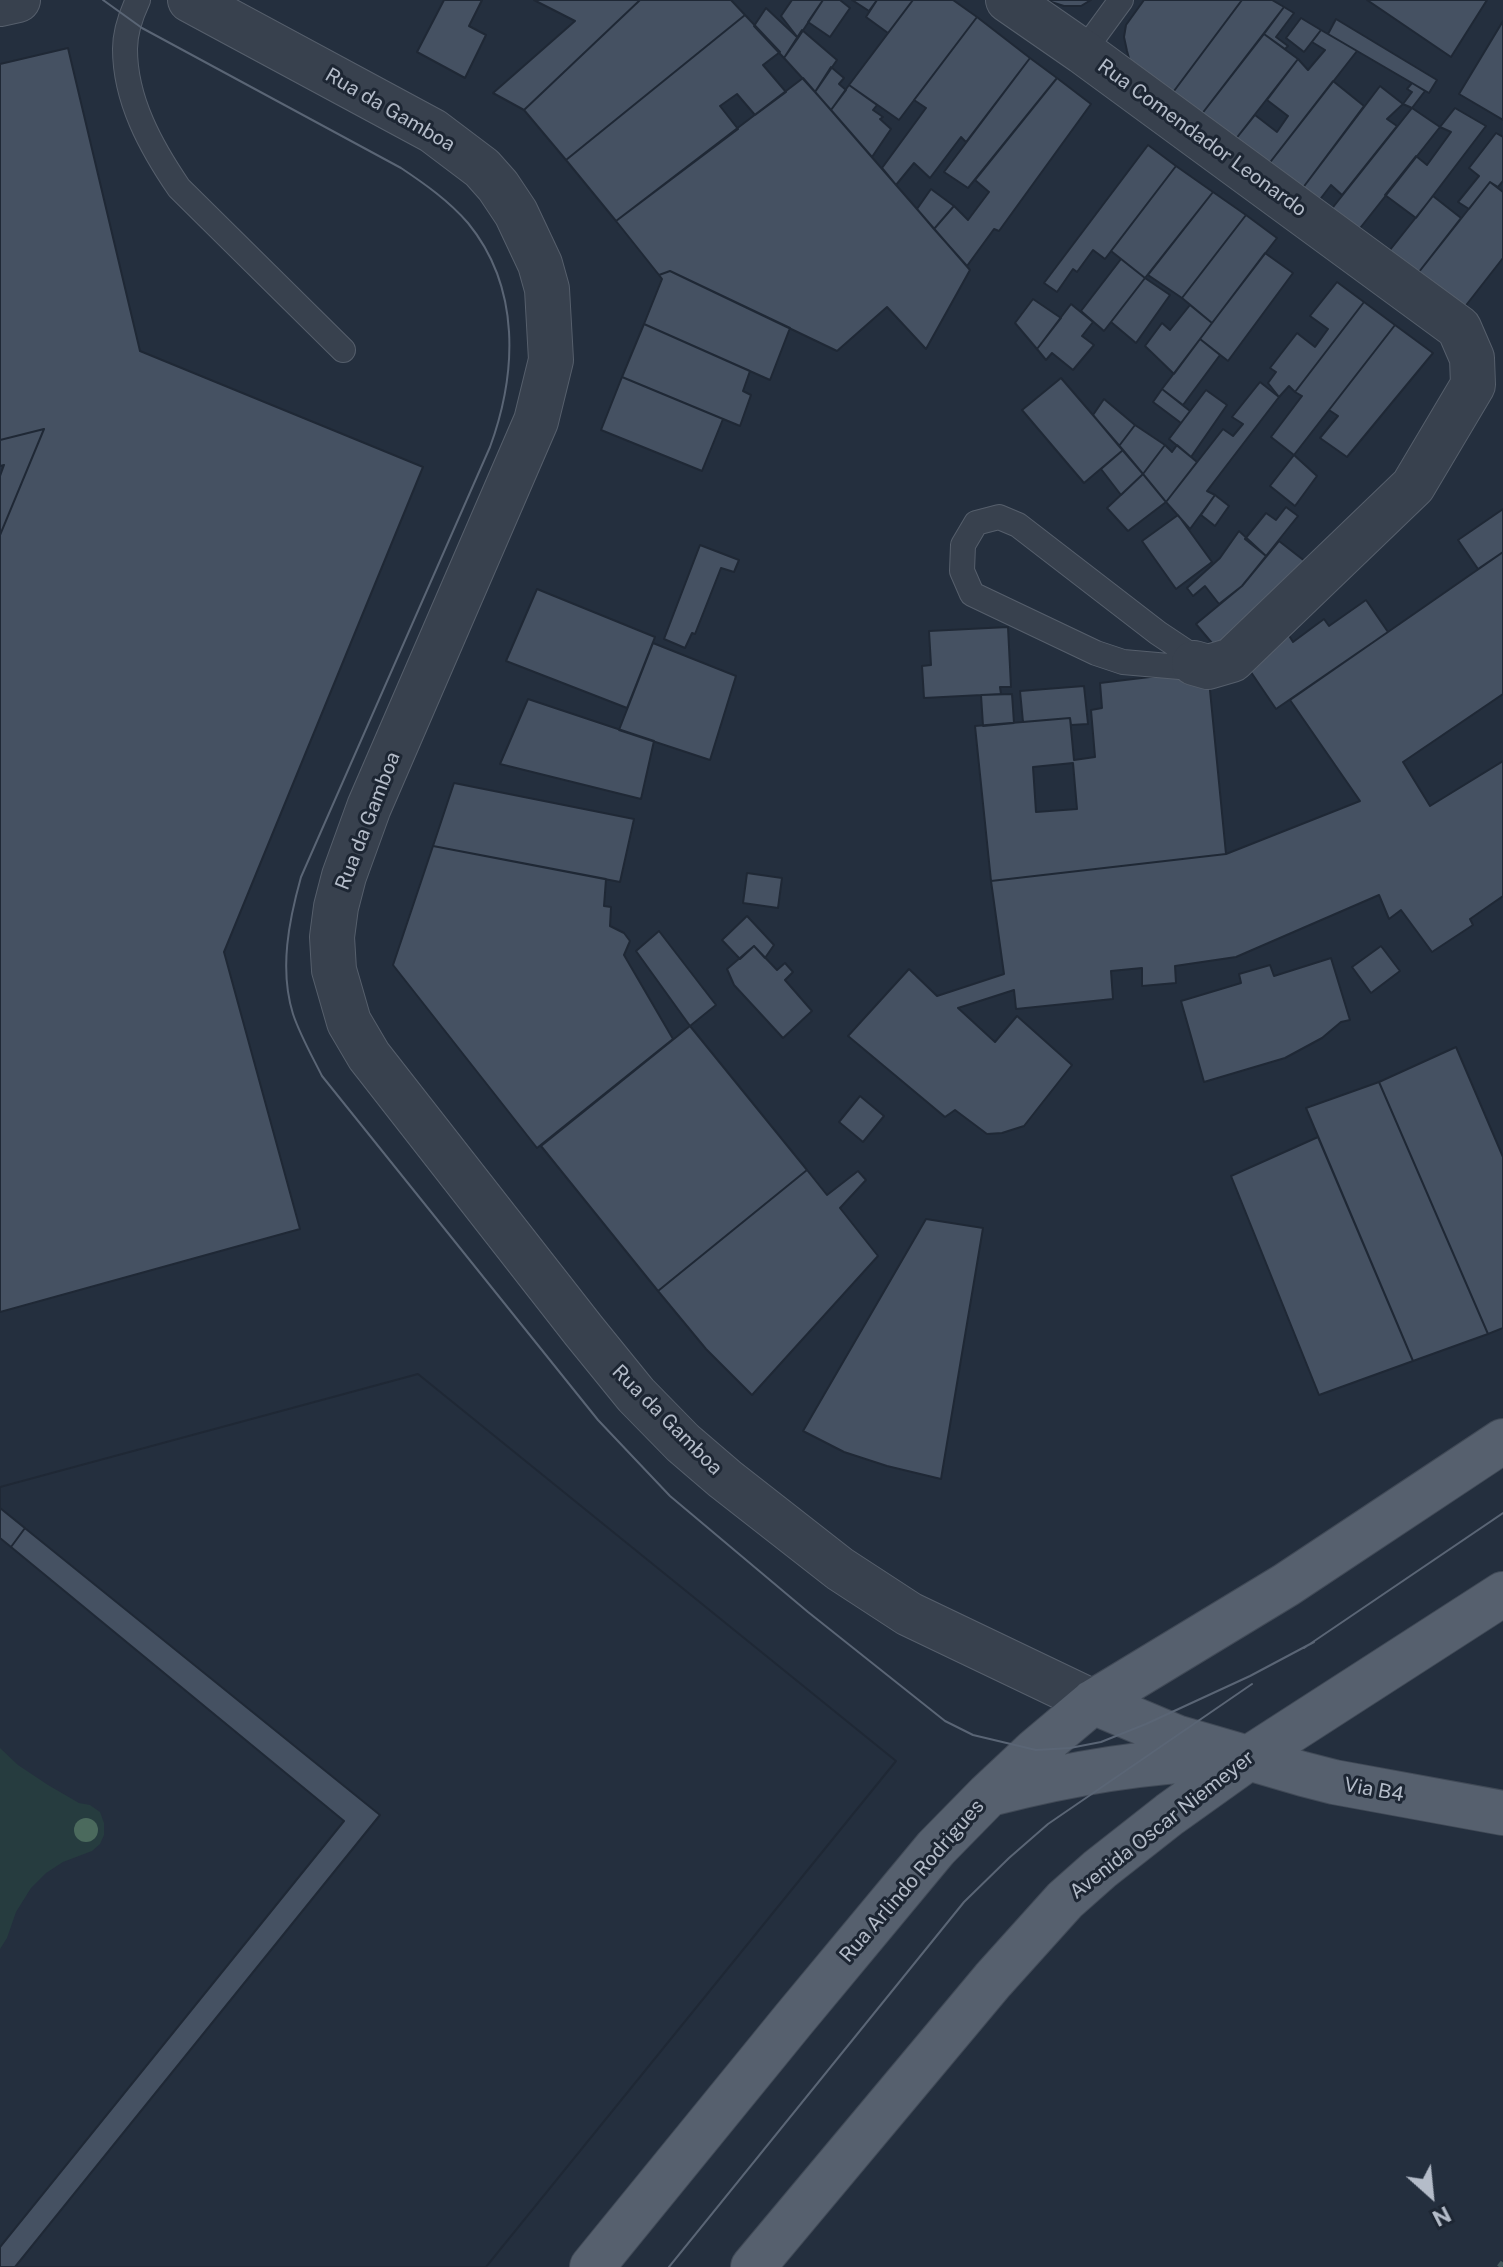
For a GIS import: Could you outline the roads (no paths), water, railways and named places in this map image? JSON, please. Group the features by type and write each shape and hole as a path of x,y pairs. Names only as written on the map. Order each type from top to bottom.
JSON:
{"main road":[{"name":"Rua Arlindo Rodrigues","path":"592,2267 936,1848 1036,1750 1093,1702 1274,1593 1503,1441"},
{"name":"Avenida Oscar Niemeyer","path":"753,2267 993,1980 1065,1900 1158,1823 1247,1759 1503,1594"},
{"path":"1093,1702 1176,1737 1247,1759"},
{"path":"988,1795 1058,1777 1134,1765 1178,1760 1247,1759"},
{"name":"Via B4","path":"1247,1759 1334,1782 1503,1813"}],"street":[{"path":"0,4 18,0"},
{"name":"Rua da Gamboa","path":"190,0 401,112 459,149 482,168 516,213 540,264 547,289 551,360 536,421 369,807 344,876 332,937 334,970 349,1022 388,1081 584,1331 636,1395 683,1443 840,1569 909,1614 1093,1702"},
{"name":"Rua Comendador Leonardo","path":"1008,0 1459,328 1472,358 1473,385 1413,486 1232,660 1208,667 1194,663"}],"lane":[{"path":"138,0 130,19 125,46 127,72 142,125 157,157 179,188 343,350"},
{"path":"1083,52 1121,0"},
{"path":"999,517 1018,525 1185,651 1194,663 1180,667 1123,662 1096,653 972,594 962,571 963,545 976,523 999,517"}],"tram line":[{"path":"103,0 142,28 401,168 428,187 461,215 485,248 498,275 505,303 509,361 499,419 490,447 301,877 297,893 287,945 289,997 299,1030 322,1076 598,1420 670,1496 945,1721 973,1735 1036,1750 1101,1742 1250,1676 1314,1642"},
{"path":"1304,1648 1503,1513"},
{"path":"669,2267 964,1902 1048,1824 1252,1684"}]}
